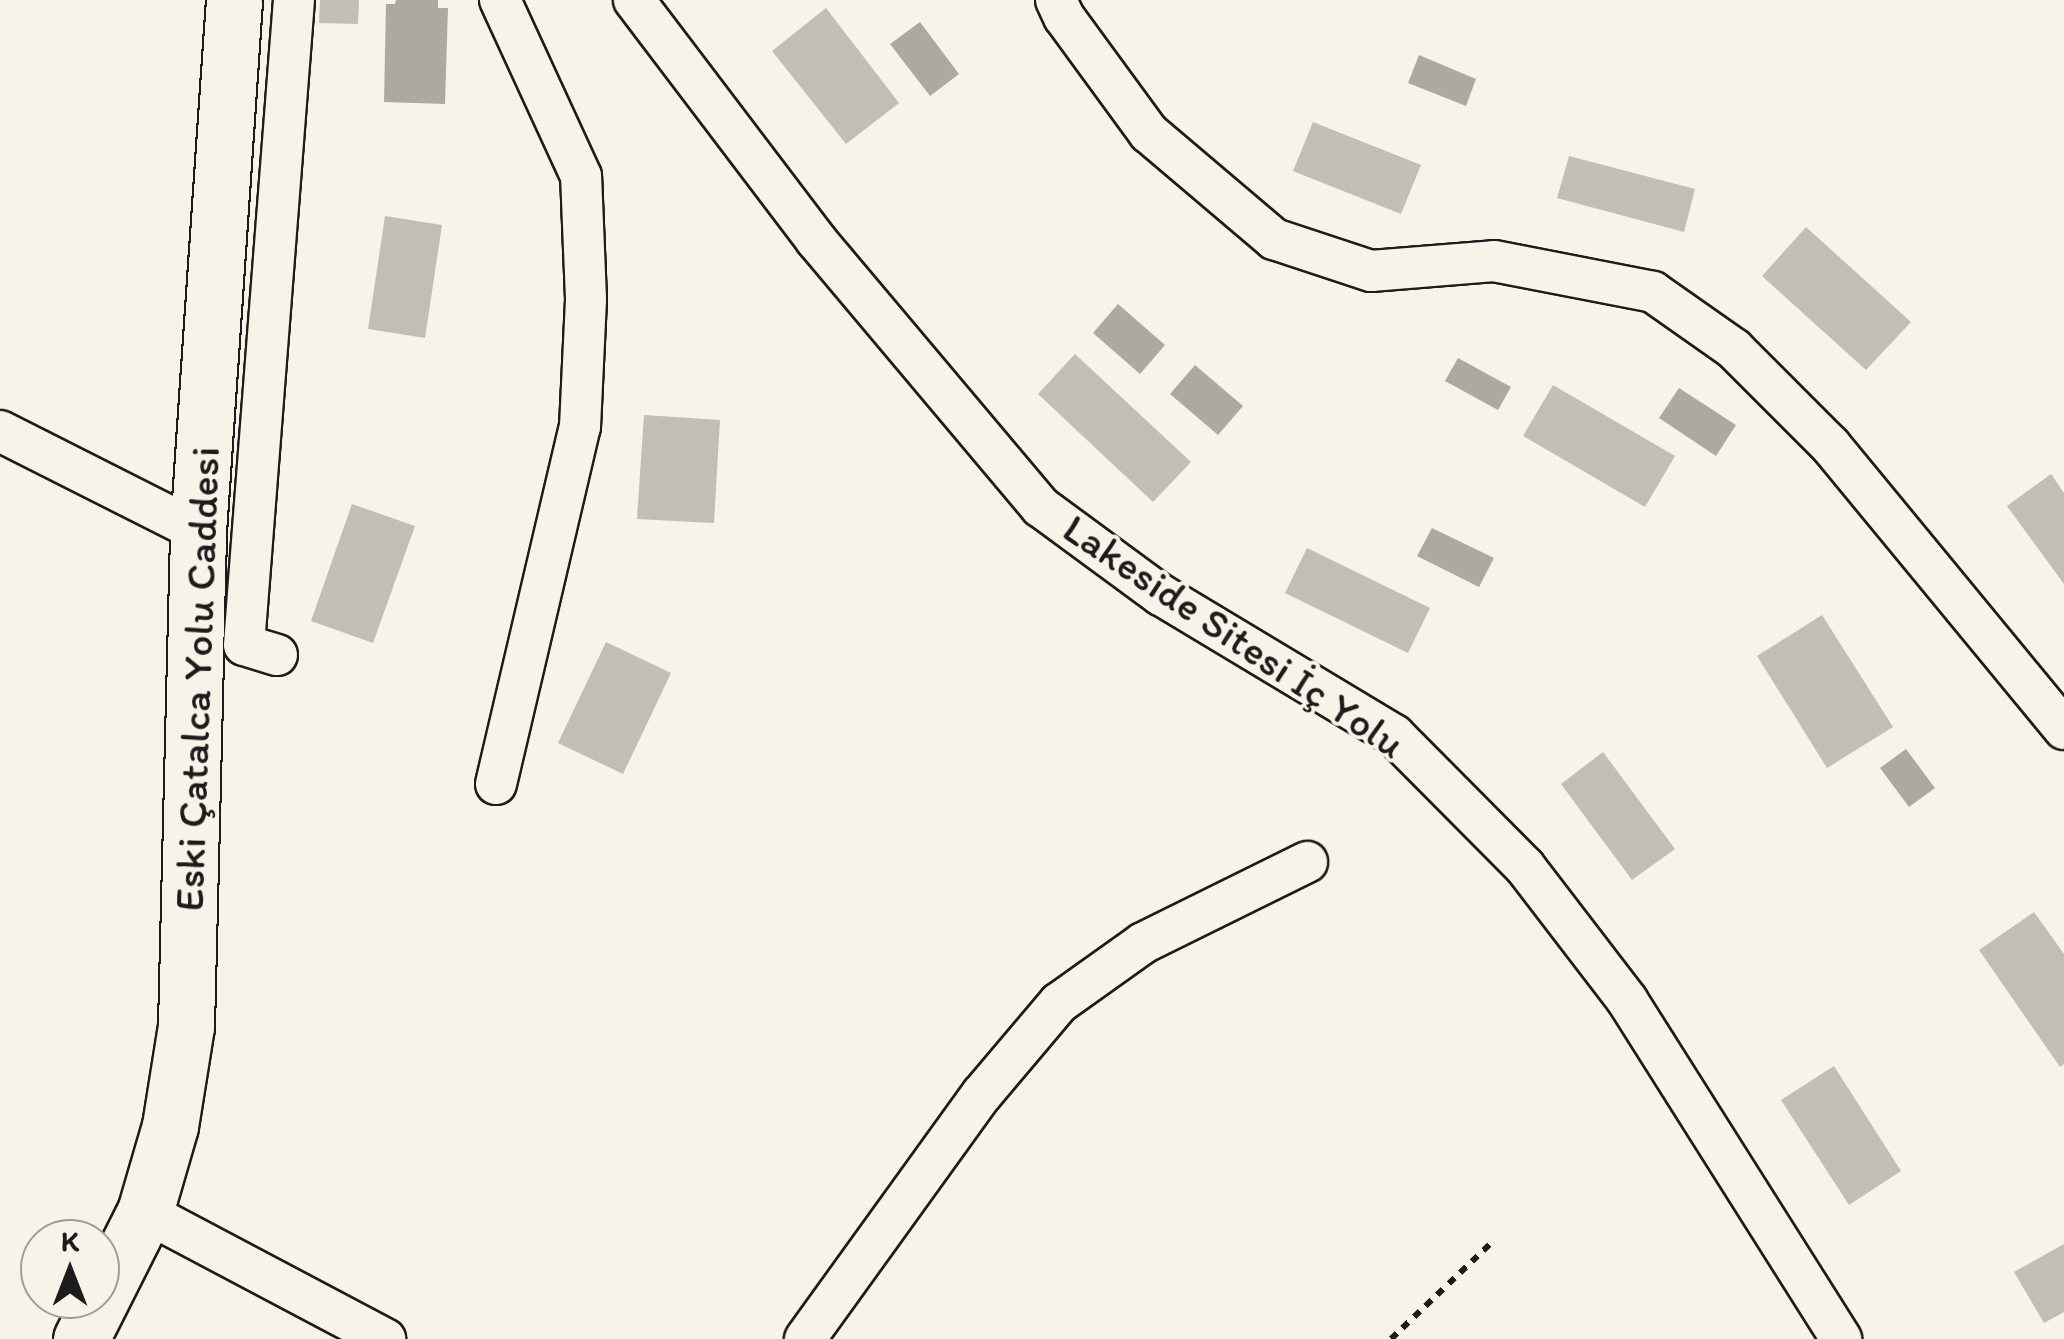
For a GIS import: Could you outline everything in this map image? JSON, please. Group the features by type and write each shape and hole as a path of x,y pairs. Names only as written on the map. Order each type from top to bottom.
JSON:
{"street":[{"name":"Eski Çatalca Yolu Caddesi","path":"81,1339 145,1212 170,1126 186,1026 198,531 234,0"},
{"path":"277,655 244,644 294,0"},
{"path":"496,784 580,428 586,299 582,176 500,0"},
{"name":"Lakeside Sitesi İç Yolu","path":"634,0 816,240 1042,507 1161,595 1394,736 1525,867 1626,1000 1841,1339"},
{"path":"1056,0 1064,17 1148,133 1274,239 1371,271 1494,261 1653,292 1734,349 1830,445 2064,729"},
{"path":"0,431 198,531"},
{"path":"805,1339 982,1094 1058,1003 1143,944 1308,862"},
{"path":"145,1212 385,1339"}],"path":[{"path":"1392,1339 1492,1242"}],"shaded area":[{"path":"396,0 438,0 438,8 448,8 445,104 384,102 386,4 395,4"},
{"path":"920,22 959,74 930,96 890,44"},
{"path":"1419,55 1476,79 1466,106 1408,83"},
{"path":"1118,304 1165,345 1140,374 1093,333"},
{"path":"1458,358 1511,387 1498,410 1445,381"},
{"path":"1195,365 1243,406 1218,435 1170,394"},
{"path":"1679,388 1736,425 1716,456 1659,418"},
{"path":"1432,528 1494,558 1479,587 1417,556"},
{"path":"1906,749 1935,788 1909,807 1880,768"}],"building":[{"path":"320,0 359,0 358,24 319,23"},
{"path":"826,8 899,103 846,144 772,51"},
{"path":"1313,122 1421,165 1401,214 1293,171"},
{"path":"1569,156 1695,189 1684,232 1557,198"},
{"path":"385,216 442,225 425,338 368,329"},
{"path":"1806,227 1911,322 1866,370 1762,276"},
{"path":"1075,354 1191,462 1153,502 1038,394"},
{"path":"1553,385 1675,456 1645,507 1523,436"},
{"path":"644,415 720,420 714,523 637,519"},
{"path":"2051,474 2064,493 2064,584 2007,506"},
{"path":"352,504 415,526 373,643 311,621"},
{"path":"1307,548 1430,608 1408,653 1285,593"},
{"path":"1822,615 1893,727 1827,768 1757,656"},
{"path":"606,642 671,673 623,774 558,743"},
{"path":"1603,752 1675,849 1632,880 1561,784"},
{"path":"2034,912 2064,954 2064,1064 2060,1067 1979,950"},
{"path":"1834,1066 1901,1171 1849,1205 1781,1100"},
{"path":"2064,1244 2064,1312 2044,1323 2014,1272"}]}
